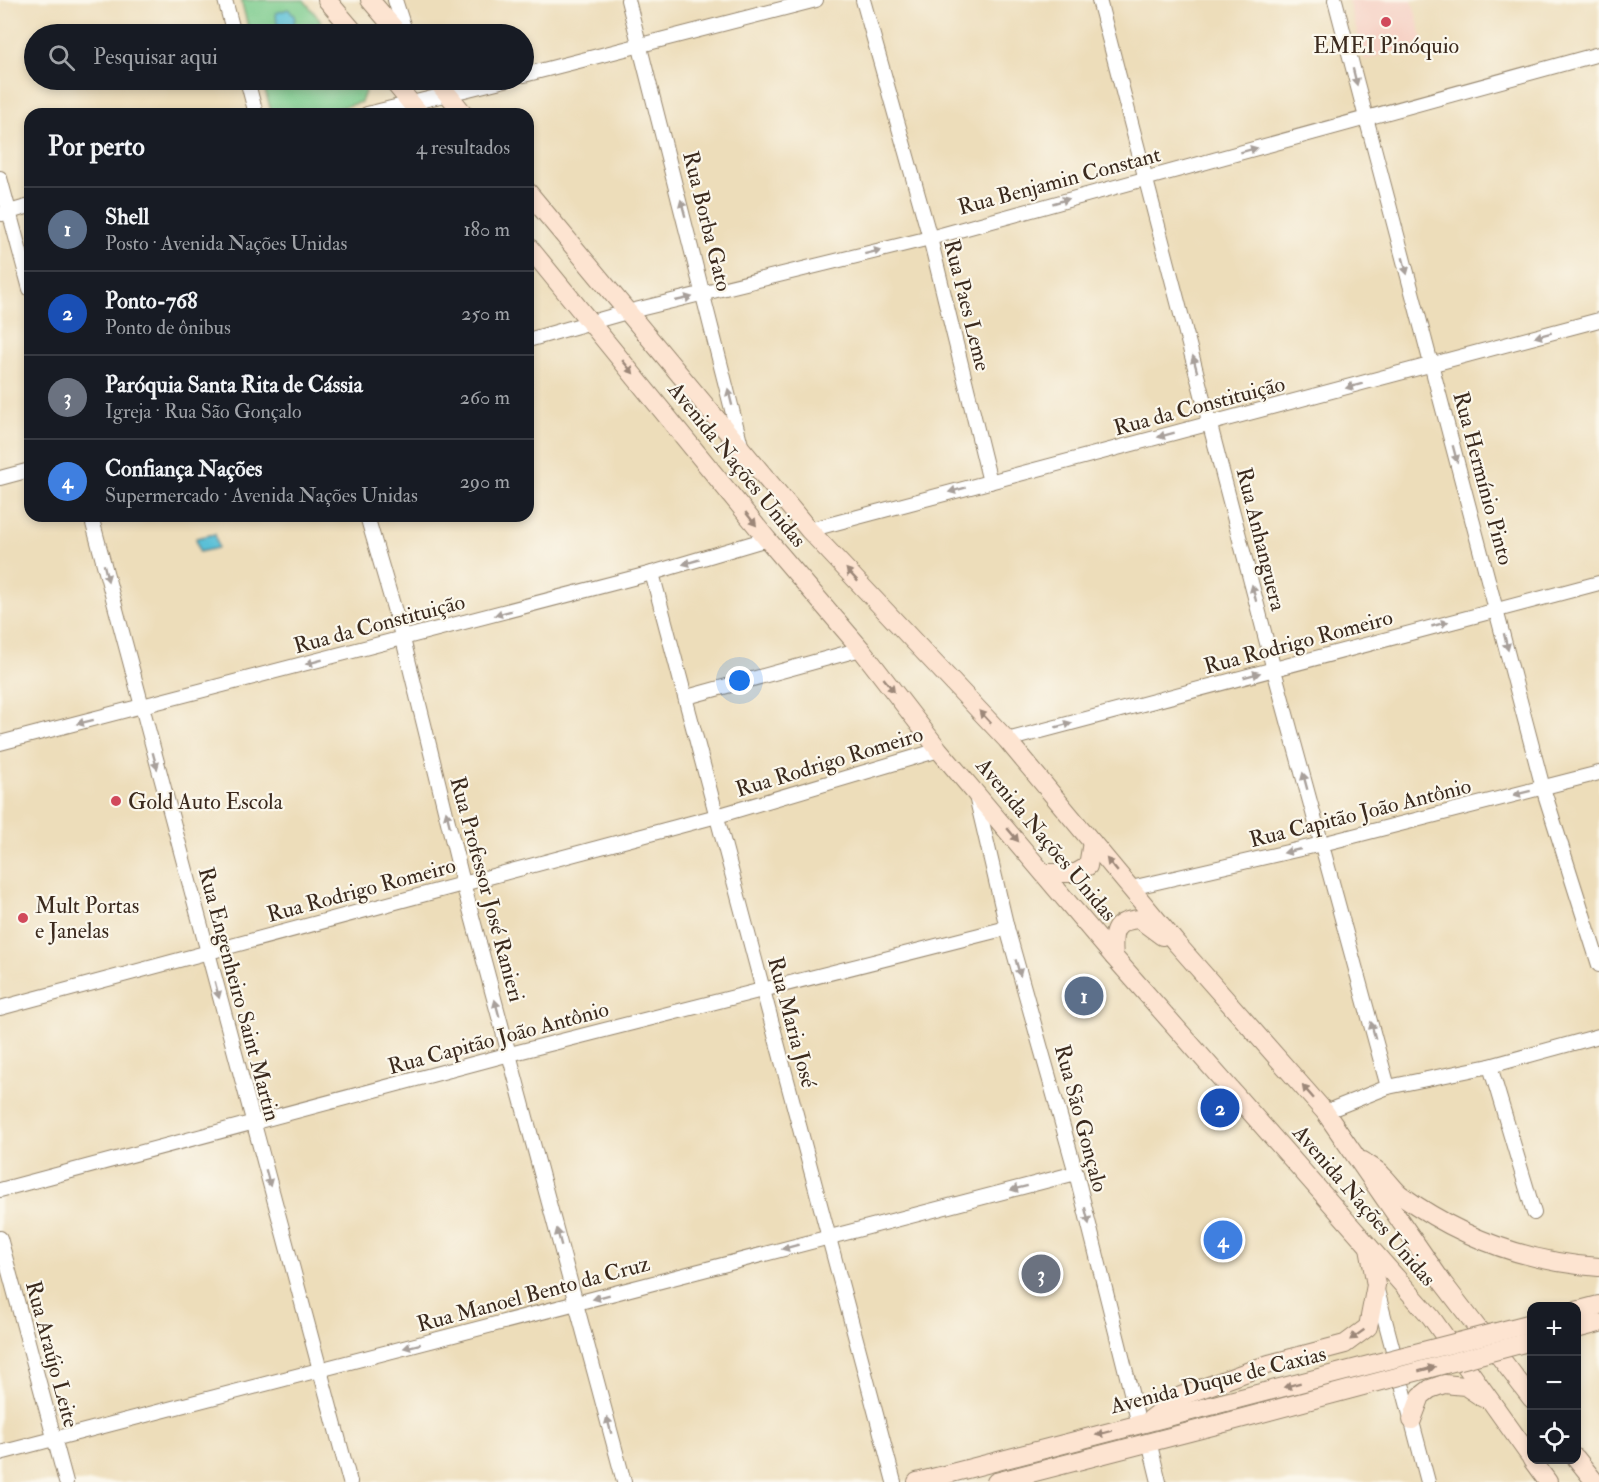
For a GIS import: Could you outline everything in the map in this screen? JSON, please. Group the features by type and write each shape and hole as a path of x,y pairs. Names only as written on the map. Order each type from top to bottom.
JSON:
{"main road":[{"path":"327,0 347,24"},
{"path":"370,0 390,24"},
{"path":"400,90 415,108"},
{"path":"444,90 459,108"},
{"name":"Avenida Nações Unidas","path":"534,199 809,530 1007,740 1177,944 1324,1112 1443,1283 1527,1392"},
{"name":"Avenida Nações Unidas","path":"534,253 767,539 861,650 939,750 1114,957 1431,1317 1490,1404 1527,1452"},
{"path":"1045,873 1076,873 1088,866 1092,842"},
{"path":"1114,957 1113,940 1116,927 1126,920 1139,919 1155,932 1177,944"},
{"path":"1355,1156 1381,1173 1398,1193 1435,1218 1477,1240 1520,1255 1569,1265 1599,1267"},
{"path":"1143,1423 1181,1396 1269,1364 1345,1344 1368,1327 1376,1286 1367,1242"},
{"path":"1581,1310 1599,1305"},
{"path":"1581,1328 1599,1323"},
{"name":"Avenida Duque de Caxias","path":"917,1482 1527,1324"},
{"name":"Avenida Duque de Caxias","path":"996,1482 1527,1342"},
{"path":"1412,1420 1421,1396 1430,1389 1444,1384 1465,1386 1490,1404"},
{"name":"Avenida Nações Unidas","path":"1535,1464 1548,1482"},
{"path":"1581,1464 1595,1482"}],"street":[{"path":"225,0 231,24"},
{"path":"395,0 403,24"},
{"name":"Rua Borba Gato","path":"628,0 705,294 744,454"},
{"path":"534,72 816,0"},
{"name":"Rua Paes Leme","path":"863,0 930,238 990,482"},
{"name":"Rua Anhanguera","path":"1099,0 1274,670 1388,1087"},
{"name":"Rua Hermínio Pinto","path":"1335,0 1543,788 1599,965"},
{"name":"Rua Benjamin Constant","path":"534,338 627,312 930,238 1599,54"},
{"path":"250,90 254,108"},
{"path":"415,108 447,94 464,90"},
{"path":"0,178 4,213 24,271"},
{"path":"4,213 24,208"},
{"name":"Rua da Constituição","path":"809,530 1599,320"},
{"path":"0,478 24,472"},
{"name":"Rua Engenheiro Saint Martin","path":"93,522 350,1482"},
{"name":"Rua Professor José Ranieri","path":"369,522 403,639 463,883 624,1482"},
{"name":"Rua da Constituição","path":"0,743 652,573 767,539"},
{"name":"Rua Maria José","path":"652,573 687,697 894,1482"},
{"name":"Rua Rodrigo Romeiro","path":"1007,740 1274,670 1497,608 1599,583"},
{"path":"687,697 861,650"},
{"name":"Rua Rodrigo Romeiro","path":"0,1008 717,816 939,750"},
{"name":"Rua Capitão João Antônio","path":"1131,888 1322,844 1599,773"},
{"name":"Rua São Gonçalo","path":"974,789 1007,928 1143,1423"},
{"name":"Rua Capitão João Antônio","path":"0,1190 510,1054 1007,928"},
{"path":"1324,1112 1388,1087 1490,1066 1599,1036"},
{"path":"1490,1066 1534,1213"},
{"name":"Rua Manoel Bento da Cruz","path":"0,1453 1076,1173"},
{"name":"Rua Araújo Leite","path":"0,1238 66,1482"},
{"path":"1376,1286 1428,1482"},
{"path":"1149,1442 1160,1482"}],"shaded area":[{"name":"EMEI Pinóquio","path":"1348,0 1412,0 1424,44 1365,60"}],"green space":[{"path":"241,0 304,0 323,24 247,24"},
{"path":"265,90 365,90 361,102 339,108 270,108"}],"water":[{"path":"288,9 295,15 294,24 277,24 276,13"},
{"path":"215,534 218,548 199,552 196,538"}],"place":[{"name":"EMEI Pinóquio","path":"1386,22"},
{"name":"Gold Auto Escola","path":"116,801"},
{"name":"Mult Portas e Janelas","path":"23,918"},
{"name":"Shell","path":"1084,996"},
{"name":"Ponto-768","path":"1220,1108"},
{"name":"Confiança Nações","path":"1223,1240"},
{"name":"Paróquia Santa Rita de Cássia","path":"1041,1274"}]}
